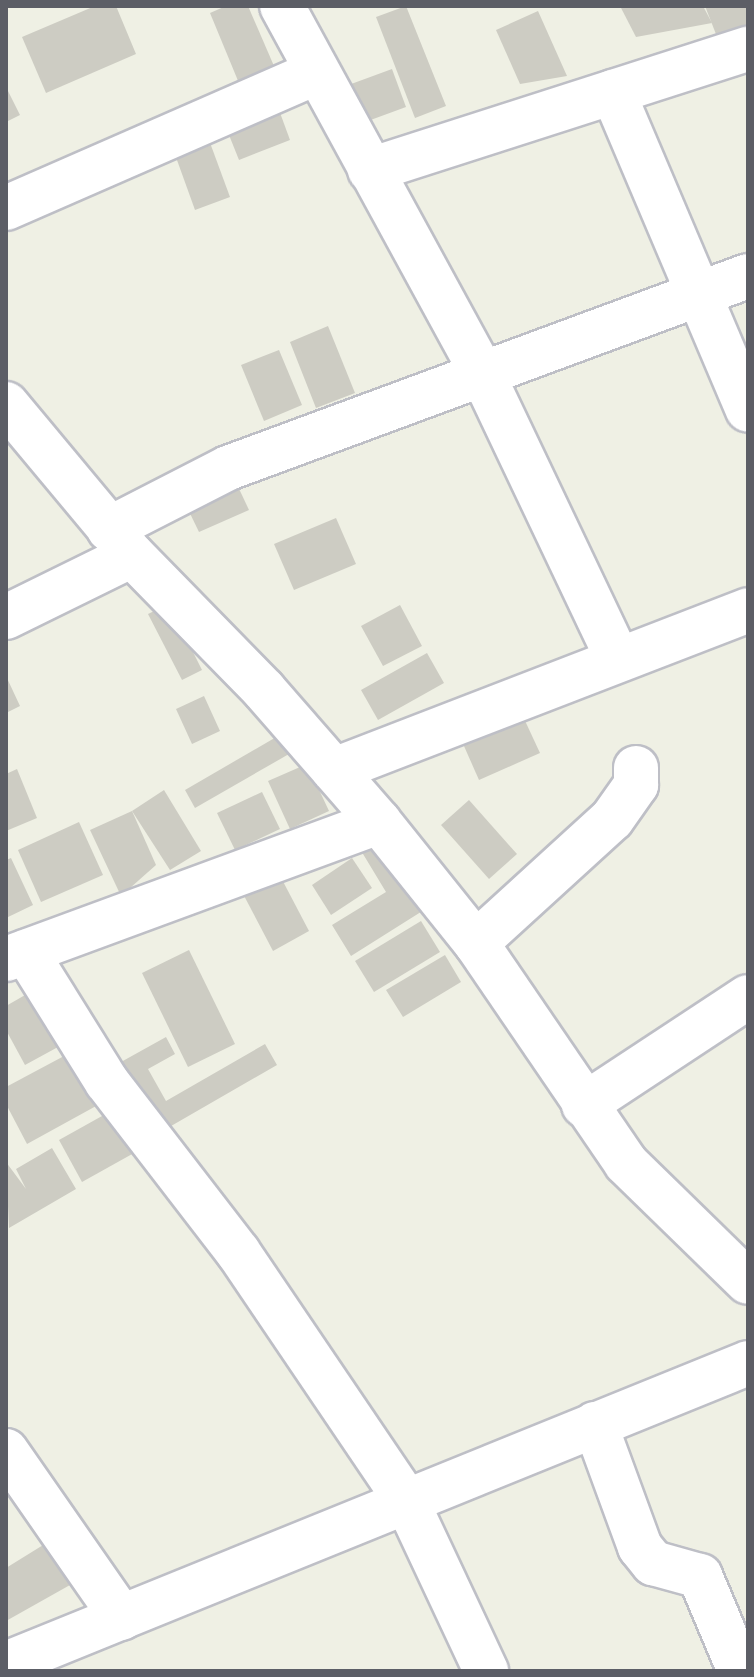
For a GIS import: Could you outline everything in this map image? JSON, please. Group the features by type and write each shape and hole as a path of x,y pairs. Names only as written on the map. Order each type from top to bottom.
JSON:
{"street":[{"path":"282,6 315,73 483,375 618,659"},
{"path":"370,170 748,49"},
{"path":"6,208 315,73"},
{"path":"613,92 748,410"},
{"path":"6,617 228,468 748,276"},
{"path":"6,404 121,542 379,822 476,943 626,1163 748,1282"},
{"path":"334,770 748,610"},
{"path":"476,943 612,819 636,785 636,768"},
{"path":"379,822 16,956 107,1082 238,1252 407,1502 483,1670"},
{"path":"584,1105 748,997"},
{"path":"6,1664 748,1363"},
{"path":"595,1424 640,1547 653,1563 700,1576 740,1671"},
{"path":"6,1451 122,1618"}],"building":[{"path":"95,6 116,6 136,54 46,93 22,37"},
{"path":"226,6 248,6 277,73 241,88 210,13"},
{"path":"406,6 446,106 415,118 376,17"},
{"path":"620,6 703,6 712,23 636,37"},
{"path":"705,6 748,6 748,36 721,47"},
{"path":"538,11 567,76 520,84 496,30"},
{"path":"392,69 406,107 357,125 343,87"},
{"path":"6,87 20,115 6,122"},
{"path":"279,110 290,140 239,160 227,130"},
{"path":"202,121 230,197 195,210 173,149"},
{"path":"328,326 355,393 316,408 290,342"},
{"path":"279,350 302,405 264,421 241,365"},
{"path":"233,476 249,510 199,532 183,499"},
{"path":"336,518 356,564 294,590 274,544"},
{"path":"169,604 202,670 182,680 148,614"},
{"path":"400,605 422,646 383,666 361,626"},
{"path":"427,653 444,683 378,720 361,690"},
{"path":"6,676 20,706 6,713"},
{"path":"204,696 220,731 192,744 176,709"},
{"path":"520,710 540,753 479,780 460,737"},
{"path":"278,736 289,754 195,808 185,790"},
{"path":"307,764 329,811 290,829 268,781"},
{"path":"17,769 37,818 6,831 6,774"},
{"path":"164,790 201,851 170,870 132,811"},
{"path":"262,792 280,829 235,850 217,813"},
{"path":"469,800 517,854 489,879 441,825"},
{"path":"132,811 156,865 121,896 90,830"},
{"path":"79,822 103,875 41,902 18,850"},
{"path":"379,837 424,910 351,956 332,925 386,892 360,849"},
{"path":"11,858 33,905 6,918 6,860"},
{"path":"352,858 372,888 331,915 312,885"},
{"path":"277,870 309,931 273,951 241,890"},
{"path":"421,921 440,952 374,992 355,961"},
{"path":"189,950 235,1044 188,1067 142,973"},
{"path":"445,955 461,982 403,1017 386,990"},
{"path":"39,987 69,1041 25,1065 6,1030 6,1006"},
{"path":"166,1037 175,1054 148,1069 166,1101 265,1044 277,1065 152,1137 112,1067"},
{"path":"79,1048 107,1100 27,1144 6,1104 6,1087"},
{"path":"111,1111 134,1153 82,1182 59,1140"},
{"path":"52,1148 76,1189 9,1228 6,1162 26,1189 16,1169"},
{"path":"48,1542 70,1585 6,1621 6,1568"}]}
